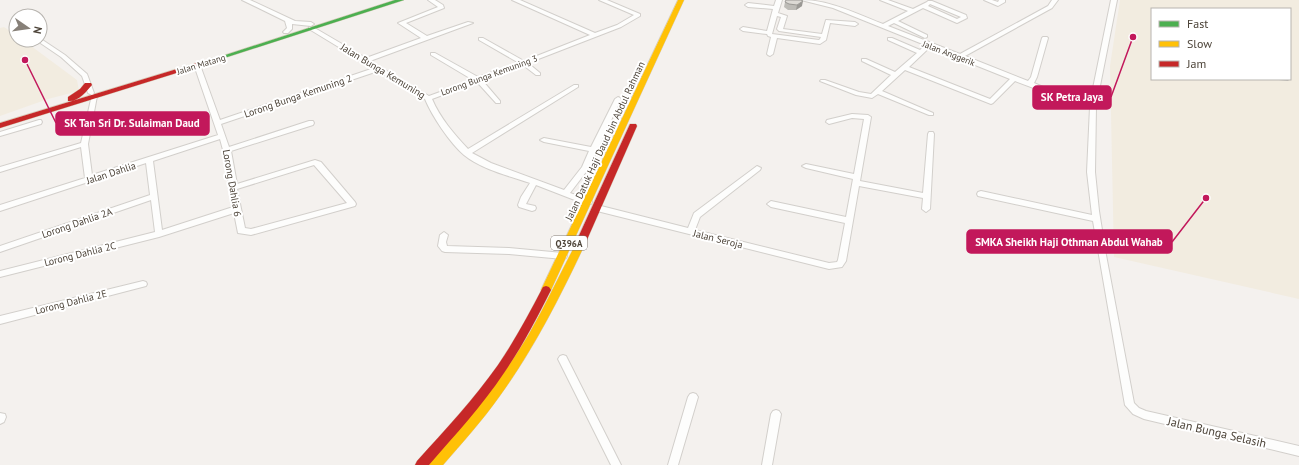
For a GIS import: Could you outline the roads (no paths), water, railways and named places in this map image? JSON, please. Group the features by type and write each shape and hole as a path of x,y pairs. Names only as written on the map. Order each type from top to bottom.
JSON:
{"main road":[{"name":"Jalan Matang","path":"92,95 197,65 383,0"},
{"name":"Jalan Matang","path":"0,126 286,32 401,0"},
{"name":"Jalan Datuk Haji Daud bin Abdul Rahman","path":"421,465 466,415 503,366 523,334 563,256 681,0"},
{"name":"Jalan Datuk Haji Daud bin Abdul Rahman","path":"435,465 474,421 512,369 547,309 597,208 688,0"},
{"path":"73,101 83,91 92,95"},
{"name":"Jalan Matang","path":"0,122 73,101"}],"street":[{"path":"245,0 288,21 311,26"},
{"path":"426,38 401,23 441,8 441,6 431,0"},
{"path":"515,0 594,35"},
{"name":"Lorong Bunga Kemuning 3","path":"428,98 619,26 638,15 602,0"},
{"path":"770,54 772,34 779,0"},
{"name":"Jalan Anggerik","path":"804,0 835,7 959,57 1093,106"},
{"path":"883,0 913,11"},
{"path":"987,0 998,4 1002,2 1002,0"},
{"path":"959,57 1050,7 1055,0"},
{"path":"981,194 1096,219 1091,172 1093,106 1114,0"},
{"path":"883,26 932,1 964,16 964,18 958,21 923,6"},
{"path":"748,5 776,11 784,16 781,30 823,36"},
{"path":"286,32 290,28 288,21"},
{"path":"743,29 820,42 823,40 828,21 855,24"},
{"path":"894,21 925,36"},
{"path":"364,61 470,23"},
{"name":"Jalan Bunga Kemuning","path":"311,26 364,61 428,98 432,107 450,134 467,153 488,165 588,202"},
{"path":"1030,84 1034,77 1045,38"},
{"path":"481,39 524,63 538,74"},
{"path":"890,39 921,52"},
{"path":"874,94 929,45"},
{"path":"48,47 85,75 92,95 84,144 89,180"},
{"path":"433,54 478,80 498,102"},
{"path":"864,60 896,74"},
{"name":"Lorong Dahlia 6","path":"197,65 228,150 241,231 251,232 352,204 315,162 235,187"},
{"path":"904,67 991,102 1014,78"},
{"name":"Lorong Bunga Kemuning 2","path":"218,123 378,69"},
{"path":"823,81 858,94 874,94 931,114"},
{"path":"467,153 576,86"},
{"path":"566,193 585,168 618,99"},
{"path":"771,204 849,221 868,117 852,116 828,122"},
{"path":"0,134 39,122"},
{"path":"228,150 311,123"},
{"path":"926,209 931,134"},
{"name":"Jalan Dahlia","path":"0,208 222,136"},
{"path":"544,140 594,150"},
{"path":"0,170 84,144"},
{"path":"149,160 159,234"},
{"path":"806,166 856,180 927,196"},
{"path":"690,232 697,215 757,168"},
{"path":"532,208 522,205 534,182"},
{"name":"Lorong Dahlia 2A","path":"0,250 154,196"},
{"name":"Jalan Seroja","path":"597,208 829,266 839,265 842,261 849,221"},
{"name":"Lorong Dahlia 2C","path":"0,274 159,234 237,209"},
{"name":"Jalan Bunga Selasih","path":"1096,219 1130,405 1136,412 1299,451"},
{"path":"444,235 442,246 445,249 509,250 563,256"},
{"name":"Lorong Dahlia 2E","path":"0,320 143,284"},
{"path":"563,359 616,465"},
{"path":"673,465 693,397"},
{"path":"767,465 776,414"}],"place":[{"name":"SK Petra Jaya","path":"1133,37"},
{"name":"SK Tan Sri Dr. Sulaiman Daud","path":"25,60"},
{"name":"SMKA Sheikh Haji Othman Abdul Wahab","path":"1206,198"}]}
